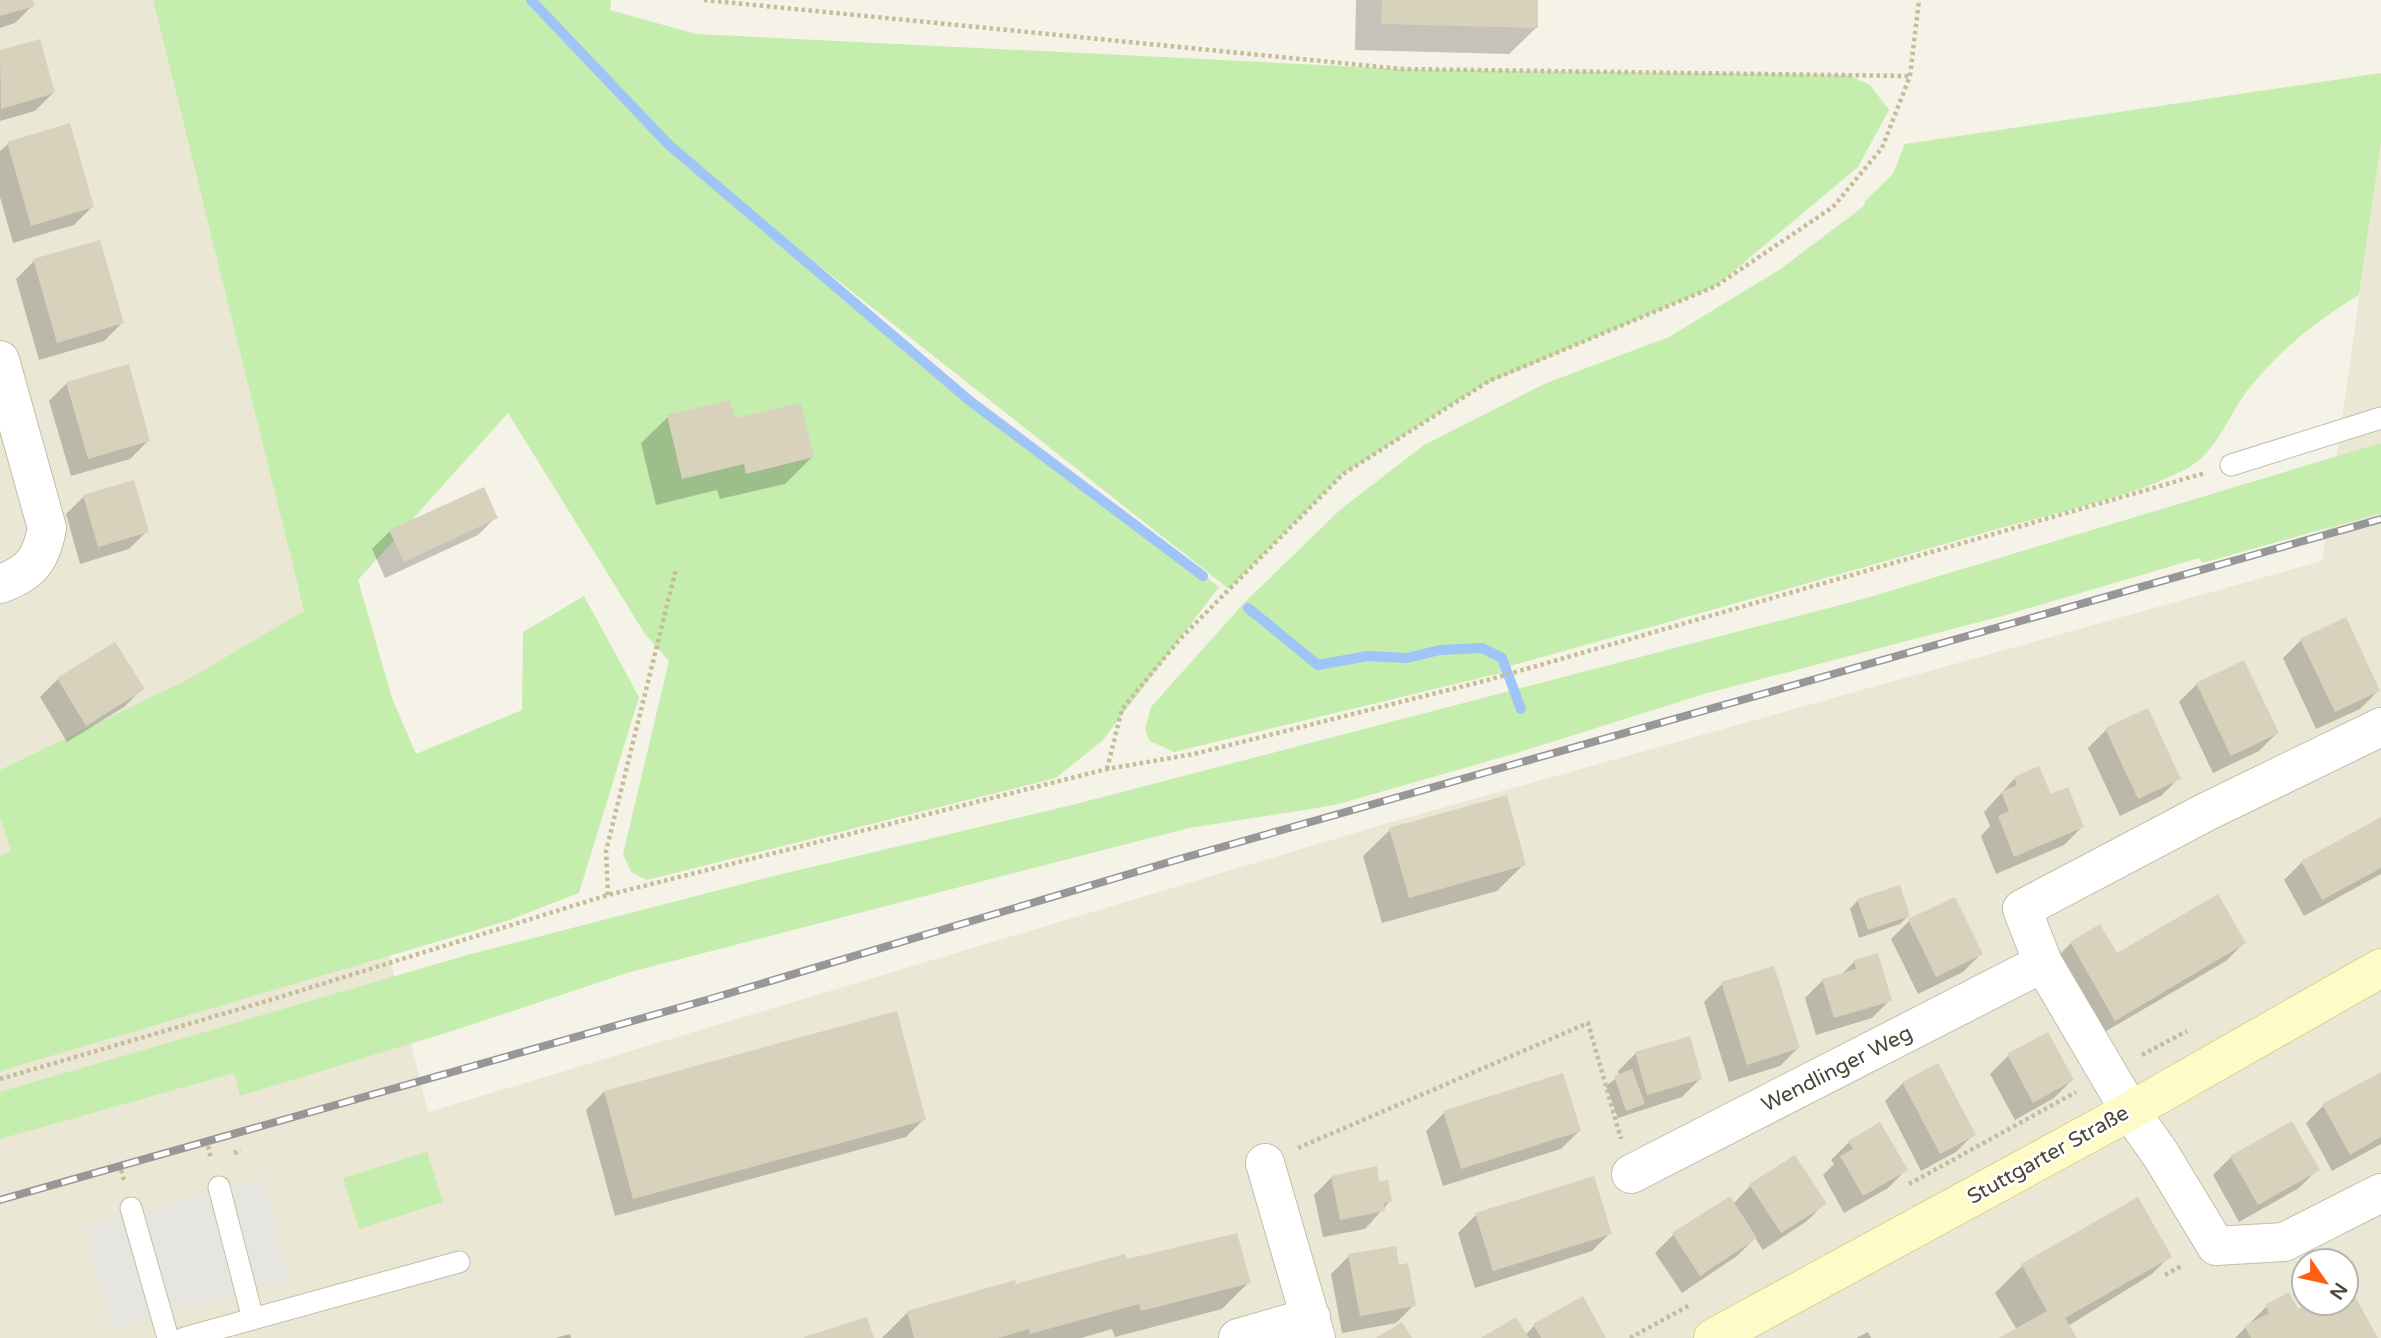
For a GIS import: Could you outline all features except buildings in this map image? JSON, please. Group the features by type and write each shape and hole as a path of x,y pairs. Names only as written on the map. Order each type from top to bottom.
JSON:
{"main road":[{"name":"Stuttgarter Straße","path":"1713,1338 2130,1111 2381,968"}],"street":[{"path":"0,360 47,528 42,554 19,578 0,584"},
{"path":"2381,727 2206,812 2022,909 2043,963 2130,1111 2161,1155 2216,1246 2284,1242 2381,1193"},
{"name":"Wendlinger Weg","path":"1631,1174 2043,963"},
{"path":"1238,1338 1314,1328 1265,1163"}],"lane":[{"path":"2231,466 2381,418"},
{"path":"219,1187 253,1318"},
{"path":"131,1208 168,1338"},
{"path":"184,1338 459,1262"}],"path":[{"path":"704,0 1402,69 1910,76"},
{"path":"1107,769 1122,709 1180,639 1343,474 1489,381 1716,286 1833,207 1882,148 1910,76 1919,0"},
{"path":"0,1079 267,1001 608,895 1107,769 1194,754 1488,680 2231,466"},
{"path":"608,895 606,851 676,569"},
{"path":"1265,1163 1588,1023 1631,1174"},
{"path":"1900,1189 2198,1025"},
{"path":"234,1153 241,1151"},
{"path":"1630,1338 1692,1304"}],"shaded area":[{"path":"0,0 153,0 428,1112 1381,825 2322,561 2381,143 2381,1338 0,1338"},
{"path":"262,1178 290,1279 112,1329 85,1228"}],"green space":[{"path":"153,0 611,0 610,10 696,34 1402,69 1848,75 1870,85 1889,110 1858,167 1716,286 1483,385 1343,474 1229,589 718,186 910,350 1219,587 1103,740 1056,778 647,880 631,872 623,854 669,661 645,634 508,413 358,580 392,698 416,754 522,710 523,632 584,596 639,697 579,893 507,921 0,1071 0,856 11,851 0,816 0,770 187,680 304,611"},
{"path":"2381,73 2381,143 2359,295 2313,326 2271,363 2240,400 2208,451 2191,466 2170,477 2094,503 1506,667 1503,662 1505,672 1174,752 1150,741 1145,730 1151,707 1243,604 1341,509 1424,445 1544,384 1669,337 1779,270 1864,206 1865,201 1893,174 1905,144"},
{"path":"2381,443 2381,513 2202,563 2199,558 2002,616 1704,694 1520,752 1335,805 1189,828 630,972 455,1030 240,1096 234,1073 0,1139 0,1092 467,955 778,875 1072,805 1863,599"},
{"path":"427,1152 443,1202 359,1229 343,1178"}],"waterway":[{"path":"531,0 669,145 970,401 1203,576"},
{"path":"1248,608 1318,665 1368,656 1407,658 1440,650 1482,648 1502,658 1521,709"}],"railway":[{"path":"0,1200 710,999 1176,860 2381,519"}]}
